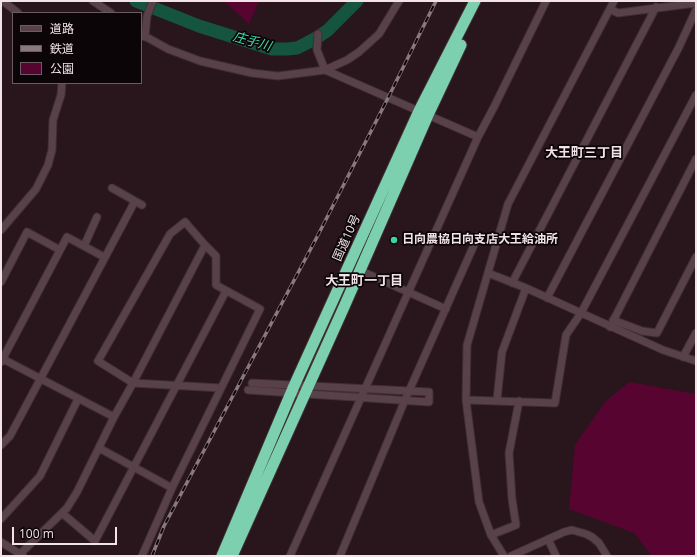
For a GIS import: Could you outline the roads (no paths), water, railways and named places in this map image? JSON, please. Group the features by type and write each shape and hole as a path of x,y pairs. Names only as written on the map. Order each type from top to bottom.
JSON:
{"highway":[{"name":"国道10号","path":"222,556 293,389 475,1"},
{"name":"国道10号","path":"232,556 344,307 423,113 482,1"}],"street":[{"path":"3,1 17,12"},
{"path":"93,1 110,12"},
{"path":"153,1 147,16 143,35 168,49 200,61 252,73 278,76 325,70 360,52 379,34 399,1"},
{"path":"290,556 478,137 546,1"},
{"path":"504,556 491,535 479,502 466,400 467,345 508,204 614,1"},
{"path":"610,9 618,13 696,3"},
{"path":"512,283 656,7"},
{"path":"547,298 672,61 696,10"},
{"path":"318,34 318,50 325,70 478,137"},
{"path":"1,230 36,189 48,165 52,150 53,120 61,95 62,84"},
{"path":"466,400 555,403 566,335 580,313 696,95"},
{"path":"611,323 696,158"},
{"path":"112,188 142,205"},
{"path":"1,445 10,436 104,257 135,202"},
{"path":"84,246 97,218"},
{"path":"142,556 172,488 260,309 216,285 216,256 185,222 170,234 98,361 133,383 221,388"},
{"path":"1,282 27,232 60,250"},
{"path":"340,556 405,400 478,236"},
{"path":"104,257 67,237 2,360 114,417"},
{"path":"1,542 20,555 67,508 77,492 114,417 205,245"},
{"path":"488,273 526,288 580,313 611,323 657,333 696,258"},
{"path":"359,270 446,309"},
{"path":"497,400 502,352 526,288"},
{"path":"62,513 95,541 226,291"},
{"path":"611,323 663,350 696,361"},
{"path":"683,357 696,333"},
{"path":"252,383 361,397 429,402 429,392 364,389 307,390"},
{"path":"248,390 293,389"},
{"path":"1,519 40,476 78,399"},
{"path":"491,535 516,525 512,499 509,453 519,401"},
{"path":"99,448 172,488"},
{"path":"511,556 564,532 572,530 579,531 592,537 607,556"},
{"path":"548,539 556,556"}],"waterway":[{"name":"庄手川","path":"136,1 199,26 272,49 297,48 318,37 328,30 357,1"}],"railway":[{"path":"152,556 164,526 317,237 436,1"}],"place":[{"name":"日向農協日向支店大王給油所","path":"394,240"}],"district":[{"name":"大王町三丁目","path":"584,153"},
{"name":"大王町一丁目","path":"364,281"}]}
